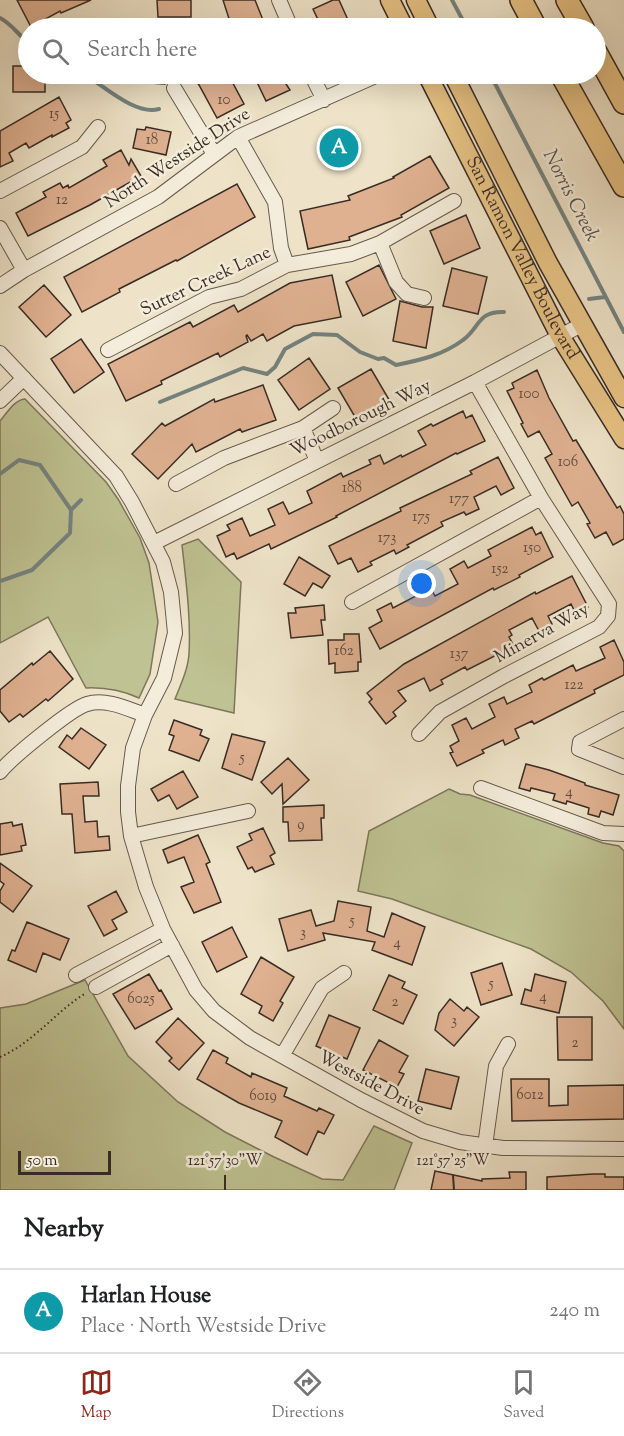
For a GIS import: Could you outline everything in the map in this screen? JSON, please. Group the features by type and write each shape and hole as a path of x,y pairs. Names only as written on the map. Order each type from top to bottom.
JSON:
{"highway":[{"path":"521,0 531,18"},
{"path":"567,0 577,18"},
{"path":"606,70 624,103"},
{"path":"567,84 624,186"}],"main road":[{"path":"390,0 399,18"},
{"path":"416,0 425,18"},
{"name":"San Ramon Valley Boulevard","path":"432,84 560,336 624,439"},
{"name":"San Ramon Valley Boulevard","path":"458,84 548,263 624,398"}],"street":[{"path":"279,0 287,18"},
{"path":"316,84 324,100"},
{"name":"North Westside Drive","path":"0,286 24,270 158,197 238,137 358,84"},
{"path":"174,88 214,154"},
{"path":"0,191 82,147 98,127"},
{"path":"238,137 275,202 281,248 287,265"},
{"name":"Sutter Creek Lane","path":"108,350 209,297 241,289 287,265 351,254 380,243 454,201"},
{"path":"0,228 24,270"},
{"path":"380,243 396,282 407,294 424,298"},
{"name":"Woodborough Way","path":"154,543 475,382 581,325"},
{"path":"0,353 116,476 164,562 171,592 175,633 164,678 145,715 133,747 128,786 131,836 146,886 164,929 76,975"},
{"path":"0,401 24,378"},
{"name":"Minerva Way","path":"419,734 440,712 599,627 608,616 609,604 542,498 475,382"},
{"path":"176,484 224,458 303,428 333,408"},
{"path":"303,428 317,461"},
{"path":"352,602 542,498"},
{"path":"0,772 63,718 87,704 107,703 145,715"},
{"path":"624,719 580,742 579,749 624,766"},
{"path":"481,788 597,831 624,834"},
{"path":"131,836 248,811"},
{"name":"Westside Drive","path":"164,929 188,977 214,1011 243,1034 361,1101 416,1128 441,1137 485,1146 520,1149 624,1149"},
{"path":"96,987 172,945"},
{"path":"282,1056 322,988 344,973"},
{"path":"485,1146 496,1066 508,1044"}],"path":[{"path":"0,1057 14,1050 72,1001 96,987"}],"green space":[{"path":"25,399 106,482 140,538 149,563 158,622 150,674 139,698 113,690 86,688 48,617 0,643 0,421 14,404"},
{"path":"198,539 241,582 234,713 175,699 186,671 189,654 189,613 182,545"},
{"path":"449,789 603,843 619,846 624,851 624,1029 603,1001 571,972 531,949 392,899 358,891 369,831"},
{"path":"85,980 128,1056 178,1102 225,1132 274,1157 322,1179 343,1180 374,1126 412,1143 394,1190 0,1190 0,1008 26,1004"}],"building":[{"path":"17,0 91,0 47,18 26,18"},
{"path":"157,0 191,0 191,17 158,17"},
{"path":"223,0 255,0 262,18 229,18"},
{"path":"333,0 339,0 347,18 317,18 313,9"},
{"path":"13,66 18,66 18,84 45,84 45,92 13,92"},
{"path":"233,84 244,104 217,118 199,85"},
{"path":"258,84 286,84 290,90 266,101"},
{"path":"59,97 71,120 66,123 69,128 29,148 26,143 9,153 13,161 0,167 0,131"},
{"path":"146,127 171,132 166,155 133,148 137,129 145,130"},
{"path":"345,134 353,154 334,161 326,141"},
{"path":"121,150 129,165 131,159 141,176 28,236 16,213 46,197 43,192 60,183 63,188 68,185 69,188 107,166 103,160"},
{"path":"430,156 449,188 401,215 402,217 349,237 350,240 308,249 300,211 350,200 348,196 394,178"},
{"path":"237,184 255,217 177,261 119,289 120,292 82,312 64,277"},
{"path":"466,215 480,248 444,264 430,231"},
{"path":"379,265 396,299 363,316 346,282"},
{"path":"452,268 487,277 478,314 443,306"},
{"path":"332,275 341,317 294,326 267,341 263,334 251,341 247,335 248,342 220,357 218,353 126,401 108,364 190,322 193,327 234,305 238,312 290,283"},
{"path":"44,285 71,315 46,337 19,307"},
{"path":"400,301 422,307 433,307 426,348 393,341"},
{"path":"81,339 104,372 74,393 51,359"},
{"path":"309,358 330,389 299,410 278,380"},
{"path":"371,369 391,403 358,422 338,388"},
{"path":"537,370 549,398 573,441 576,440 617,508 620,506 624,514 624,539 613,545 606,532 595,538 587,524 590,523 578,502 572,506 545,458 552,454 539,431 528,437 521,424 523,423 507,391 514,388 512,383"},
{"path":"263,385 276,420 242,432 240,429 196,452 192,444 158,479 132,454 162,423 165,426 214,399 215,402"},
{"path":"463,411 466,418 472,415 485,441 456,453 337,517 271,549 269,544 237,559 234,553 226,557 217,536 230,530 227,525 242,518 250,536 275,525 268,509 283,502 289,514 312,503 307,491 341,473 343,477 371,464 369,460 380,455 384,464 426,445 418,431"},
{"path":"498,457 514,488 501,495 496,486 474,497 479,509 466,515 464,512 441,522 443,526 407,545 409,547 396,554 394,550 370,562 372,565 358,572 351,558 338,564 329,546 401,511 400,508 472,474 470,471"},
{"path":"532,527 536,535 541,532 553,557 519,575 520,577 494,590 493,588 380,649 369,628 382,621 377,610 391,603 393,608 416,596 413,590 428,583 435,596 458,584 450,569 464,561 468,568 491,556 488,550"},
{"path":"299,557 330,576 322,588 313,583 305,596 284,584"},
{"path":"572,576 588,607 576,614 571,604 548,616 552,624 539,631 532,618 509,630 512,635 509,637 514,646 467,670 465,667 441,680 443,684 430,691 424,678 398,691 406,701 393,712 396,716 386,724 369,702 372,699 367,693 404,664 535,592 536,594"},
{"path":"324,605 325,620 321,620 323,635 291,638 288,613 296,613 295,608"},
{"path":"344,634 359,634 361,662 358,662 358,671 335,673 335,663 329,664 328,640 344,640"},
{"path":"614,640 624,662 624,675 594,690 595,693 534,724 532,721 515,729 519,738 505,745 503,740 482,750 484,753 457,766 450,753 453,752 450,746 459,741 452,725 466,718 472,729 495,717 489,704 504,697 507,704 532,692 529,685 542,678 544,680 573,665 576,671 605,658 600,647"},
{"path":"50,651 73,679 48,701 46,699 23,717 20,714 9,722 0,711 0,690"},
{"path":"174,720 202,730 200,735 209,739 199,761 169,750 174,736 169,734"},
{"path":"81,728 106,745 89,769 59,747 67,735 72,739"},
{"path":"232,734 265,742 252,780 222,768"},
{"path":"288,758 309,780 283,804 282,784 272,794 261,782"},
{"path":"526,764 619,795 613,815 601,811 599,817 588,814 589,808 567,801 566,804 553,800 555,794 531,788 530,791 519,788"},
{"path":"183,771 198,797 177,809 169,795 158,801 151,789"},
{"path":"98,782 99,796 83,796 85,822 97,821 98,837 109,836 110,850 75,853 72,814 62,814 60,784"},
{"path":"324,805 324,818 321,818 322,840 289,841 288,822 283,822 283,807"},
{"path":"12,822 13,826 22,824 26,845 21,846 22,851 0,855 0,824"},
{"path":"263,828 275,853 270,856 274,864 255,872 252,867 248,869 237,847 252,840 249,834"},
{"path":"198,835 210,862 206,864 221,902 194,913 181,887 194,882 184,857 168,863 163,850"},
{"path":"0,863 32,886 13,912 0,902 0,891 4,884 0,881"},
{"path":"116,891 127,912 112,920 117,929 104,936 88,906"},
{"path":"338,901 371,907 367,931 384,937 392,913 425,927 412,965 372,950 375,942 323,933 325,940 288,951 279,919 311,910 316,926 334,921"},
{"path":"27,922 69,939 60,960 43,953 36,972 8,960 12,950 15,951"},
{"path":"232,927 247,957 217,972 202,942"},
{"path":"261,957 294,977 280,1001 283,1003 273,1021 259,1013 262,1006 241,994"},
{"path":"502,963 512,995 481,1005 471,973"},
{"path":"149,974 172,1009 135,1029 113,994"},
{"path":"535,974 566,982 559,1013 521,1004 525,989 531,991"},
{"path":"389,975 405,982 402,988 417,995 403,1024 373,1010"},
{"path":"450,999 464,1011 467,1007 479,1017 454,1046 435,1030 439,1013"},
{"path":"329,1015 360,1028 347,1059 316,1046"},
{"path":"557,1017 592,1017 592,1060 558,1060"},
{"path":"178,1018 204,1043 179,1070 169,1061 172,1058 156,1042"},
{"path":"379,1040 408,1056 399,1072 404,1074 397,1087 363,1070"},
{"path":"213,1050 228,1058 226,1063 251,1077 252,1073 287,1088 284,1096 317,1111 319,1108 334,1115 324,1134 318,1131 307,1155 275,1137 282,1121 239,1103 197,1079"},
{"path":"426,1069 459,1077 451,1109 418,1101"},
{"path":"511,1079 549,1079 549,1106 568,1105 568,1086 624,1085 624,1119 512,1121"},
{"path":"435,1171 482,1181 482,1179 510,1178 509,1172 526,1172 526,1190 431,1190"},
{"path":"605,1174 605,1177 624,1177 624,1190 547,1190 547,1177"}],"waterway":[{"name":"Norris Creek","path":"452,0 462,18"},
{"path":"0,18 18,32"},
{"path":"98,84 134,106 151,110 159,109"},
{"name":"Norris Creek","path":"495,84 624,332"},
{"path":"589,299 605,297"},
{"path":"160,402 243,368 267,374 275,367 285,349 313,334 337,335 360,352 378,359 384,358 396,365 448,350 469,335 484,317 495,312 504,312"},
{"path":"0,474 19,460 40,465 71,510"},
{"path":"0,581 32,570 70,533 71,510 81,500"}],"place":[{"name":"Harlan House","path":"339,148"}]}
